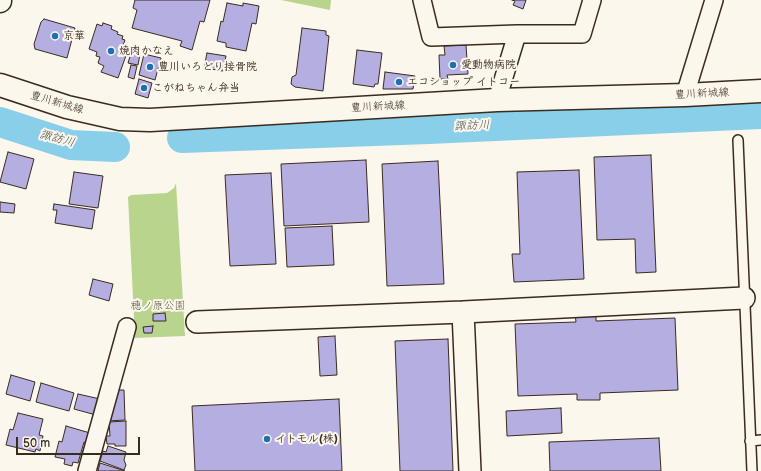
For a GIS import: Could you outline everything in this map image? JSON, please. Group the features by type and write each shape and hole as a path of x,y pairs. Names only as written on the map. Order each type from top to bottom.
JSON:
{"main road":[{"name":"豊川新城線","path":"0,85 67,108 120,120 150,120 497,100 686,95 761,91"}],"street":[{"path":"422,0 431,37 517,34 582,34 592,0"},
{"path":"686,95 714,0"},
{"path":"497,100 517,34"},
{"path":"197,322 463,312 744,298"},
{"path":"463,312 470,471"},
{"path":"87,471 128,327"}],"lane":[{"path":"738,140 752,471"},
{"path":"750,441 761,440"}],"green space":[{"path":"281,0 331,0 330,10"},
{"name":"穂ノ原公園","path":"176,183 185,336 135,338 128,197 131,195 167,193 174,188"}],"building":[{"path":"135,0 210,0 204,22 200,21 192,50 180,46 182,41 132,28 137,10 133,8"},
{"path":"512,0 526,0 523,9 513,5 515,1"},
{"path":"227,3 243,6 243,3 259,6 256,24 252,23 246,51 226,47 226,43 217,41 221,21 223,22"},
{"name":"京華","path":"44,19 75,28 67,58 35,49 34,44 41,22"},
{"name":"焼肉かなえ","path":"103,23 112,26 111,29 118,32 117,34 123,36 122,39 125,40 123,45 125,45 124,48 128,50 118,78 101,72 104,66 98,63 100,57 96,56 97,52 89,49 97,24 102,26"},
{"path":"302,28 326,31 326,35 329,36 323,91 295,87 291,84 292,77 296,75"},
{"name":"愛動物病院","path":"466,45 468,74 447,75 448,79 440,79 439,55 445,55 444,46"},
{"path":"357,50 382,53 378,84 375,84 374,87 353,84"},
{"path":"131,53 140,54 138,65 128,63"},
{"path":"207,53 226,56 223,71 204,68"},
{"name":"豊川いろどり接骨院","path":"144,54 161,58 155,80 139,75"},
{"path":"131,65 137,66 134,79 128,77"},
{"name":"エコショップ イトコー","path":"385,72 415,76 413,89 383,89"},
{"name":"こがねちゃん弁当","path":"139,79 152,83 148,98 135,94"},
{"path":"8,152 34,159 26,189 0,182"},
{"path":"651,155 656,272 636,273 635,239 597,240 594,157"},
{"path":"366,160 369,222 284,226 281,164"},
{"path":"438,161 444,284 387,286 382,164"},
{"path":"579,170 584,279 514,282 512,254 520,254 517,172"},
{"path":"74,172 103,176 98,208 69,204"},
{"path":"271,173 276,264 230,266 225,175"},
{"path":"0,202 15,204 14,213 0,212"},
{"path":"54,204 95,210 92,229 55,223 57,210 53,210"},
{"path":"332,226 334,265 287,267 285,228"},
{"path":"93,279 113,284 109,301 89,295"},
{"path":"165,313 166,321 153,321 153,314"},
{"path":"575,314 596,314 596,321 675,318 678,390 600,393 600,400 577,400 577,394 518,396 515,324 576,322"},
{"path":"153,326 152,333 144,333 143,327"},
{"path":"335,336 337,375 320,376 318,337"},
{"path":"448,339 453,471 400,471 395,341"},
{"path":"11,375 35,382 30,401 6,394"},
{"path":"41,383 74,393 69,411 36,402"},
{"path":"116,390 124,390 125,420 107,421"},
{"path":"78,394 100,399 96,415 74,409"},
{"name":"イトモル(株)","path":"339,399 342,471 195,471 192,406"},
{"path":"561,408 562,433 507,436 506,411"},
{"path":"18,413 43,419 39,435 43,436 40,451 36,449 35,452 6,445 10,429 13,430"},
{"path":"126,421 126,446 107,444 106,436 110,436 109,422"},
{"path":"66,426 90,433 87,443 84,442 78,463 73,462 72,466 64,464 65,459 55,457 59,441 62,442"},
{"path":"659,438 661,471 550,471 549,442"},
{"path":"108,446 126,452 124,460 126,465 124,470 100,461 103,451 106,452"},
{"path":"100,463 125,471 98,471"}],"waterway":[{"name":"諏訪川","path":"182,138 429,129 761,114"},
{"name":"諏訪川","path":"0,122 71,145 115,147"}],"place":[{"name":"京華","path":"55,36"},
{"name":"焼肉かなえ","path":"111,51"},
{"name":"愛動物病院","path":"453,65"},
{"name":"豊川いろどり接骨院","path":"150,67"},
{"name":"エコショップ イトコー","path":"399,82"},
{"name":"こがねちゃん弁当","path":"144,88"},
{"name":"イトモル(株)","path":"267,439"}]}
